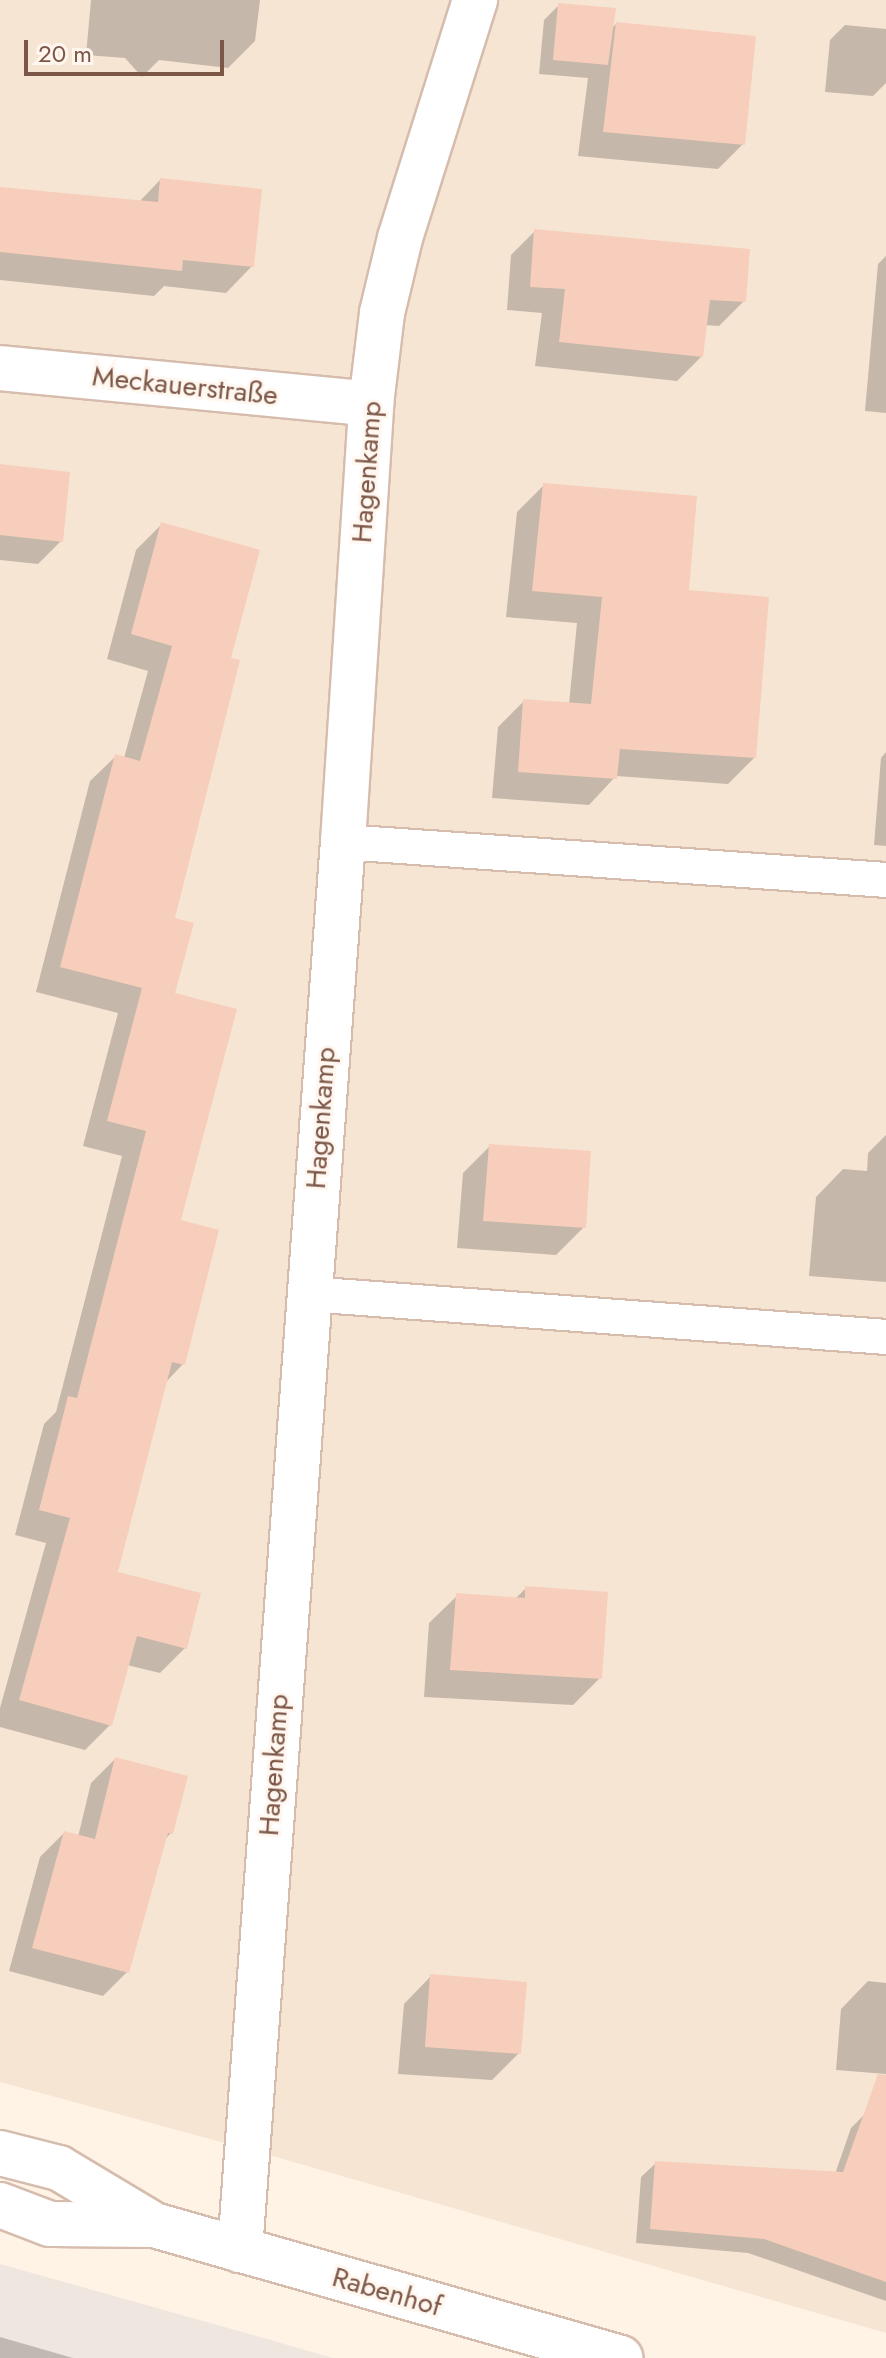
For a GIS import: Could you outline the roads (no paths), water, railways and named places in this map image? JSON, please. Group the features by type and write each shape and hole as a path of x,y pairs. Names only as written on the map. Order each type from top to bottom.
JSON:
{"street":[{"name":"Hagenkamp","path":"240,2250 343,842 371,404 382,313 400,238 475,0"},
{"name":"Meckauerstraße","path":"0,368 371,404"},
{"name":"Rabenhof","path":"0,2153 59,2168 154,2225 620,2358"},
{"name":"Rabenhof","path":"0,2205 50,2224 154,2225"}],"lane":[{"path":"343,842 886,880"},
{"path":"308,1294 886,1337"}]}
